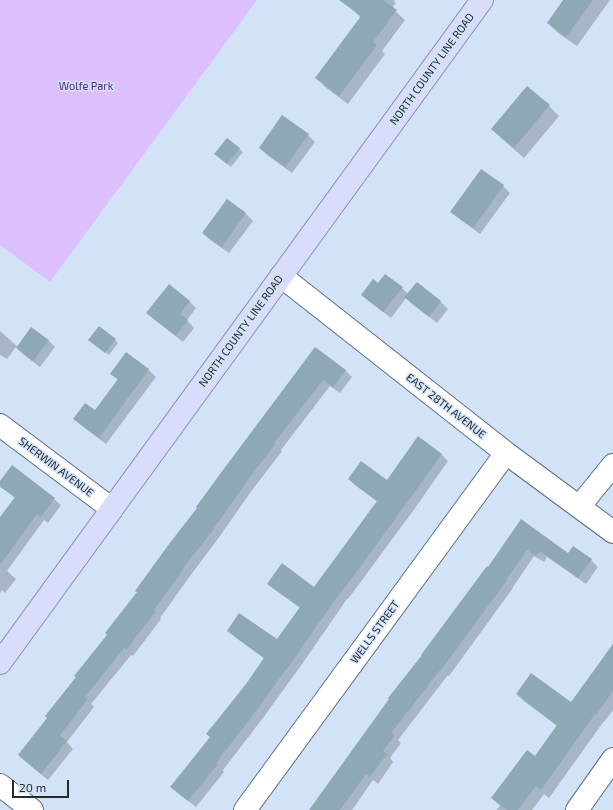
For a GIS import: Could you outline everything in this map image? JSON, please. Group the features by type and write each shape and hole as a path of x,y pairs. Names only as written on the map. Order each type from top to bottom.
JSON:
{"main road":[{"name":"NORTH COUNTY LINE ROAD","path":"0,663 482,0"}],"street":[{"name":"EAST 28TH AVENUE","path":"282,276 506,453 613,532"},
{"name":"SHERWIN AVENUE","path":"0,425 112,509"},
{"name":"WELLS STREET","path":"245,810 506,453"},
{"path":"579,507 613,466"},
{"path":"577,810 613,759"},
{"path":"0,785 32,810"}],"green space":[{"name":"Wolfe Park","path":"0,0 257,0 50,282 0,245"}],"building":[{"path":"339,0 383,0 397,10 373,42 377,45 339,96 315,78 361,16"},
{"path":"563,0 593,0 566,37 547,23"},
{"path":"527,86 550,105 514,148 491,129"},
{"path":"282,115 309,134 285,167 259,148"},
{"path":"227,138 240,148 227,164 214,154"},
{"path":"481,169 504,185 473,228 450,212"},
{"path":"227,199 246,213 222,247 202,233"},
{"path":"385,274 403,287 383,312 361,295 373,279 378,283"},
{"path":"417,282 441,301 429,317 404,297"},
{"path":"169,284 190,301 180,314 188,320 176,336 146,313"},
{"path":"99,326 116,339 105,353 88,340"},
{"path":"31,327 49,340 33,361 16,348"},
{"path":"315,347 346,370 333,387 323,380 274,443 275,444 244,485 214,529 183,568 184,569 154,610 155,612 126,650 124,648 85,697 88,699 60,735 67,741 41,774 18,755 47,718 45,716 76,677 74,676 107,635 105,633 137,592 135,591 169,544"},
{"path":"126,352 149,369 99,438 73,419 85,403 95,410 118,379 110,374"},
{"path":"418,436 442,454 256,711 216,763 218,764 188,801 170,787 210,737 206,734 246,684 264,658 227,631 239,613 277,639 300,607 267,584 282,563 314,587 377,501 348,479 361,461 387,480"},
{"path":"12,465 55,498 41,517 37,514 0,565 0,517 15,497 0,487 0,481"},
{"path":"521,519 568,553 573,546 592,559 578,578 540,551 536,556 527,550 442,669 391,733 395,735 383,751 387,754 370,777 366,774 340,810 309,810 389,699 388,698 422,655 487,566 488,567"},
{"path":"613,644 613,691 541,790 536,786 518,810 507,810 491,798 527,750 535,756 557,725 516,694 531,673 571,702"}]}
